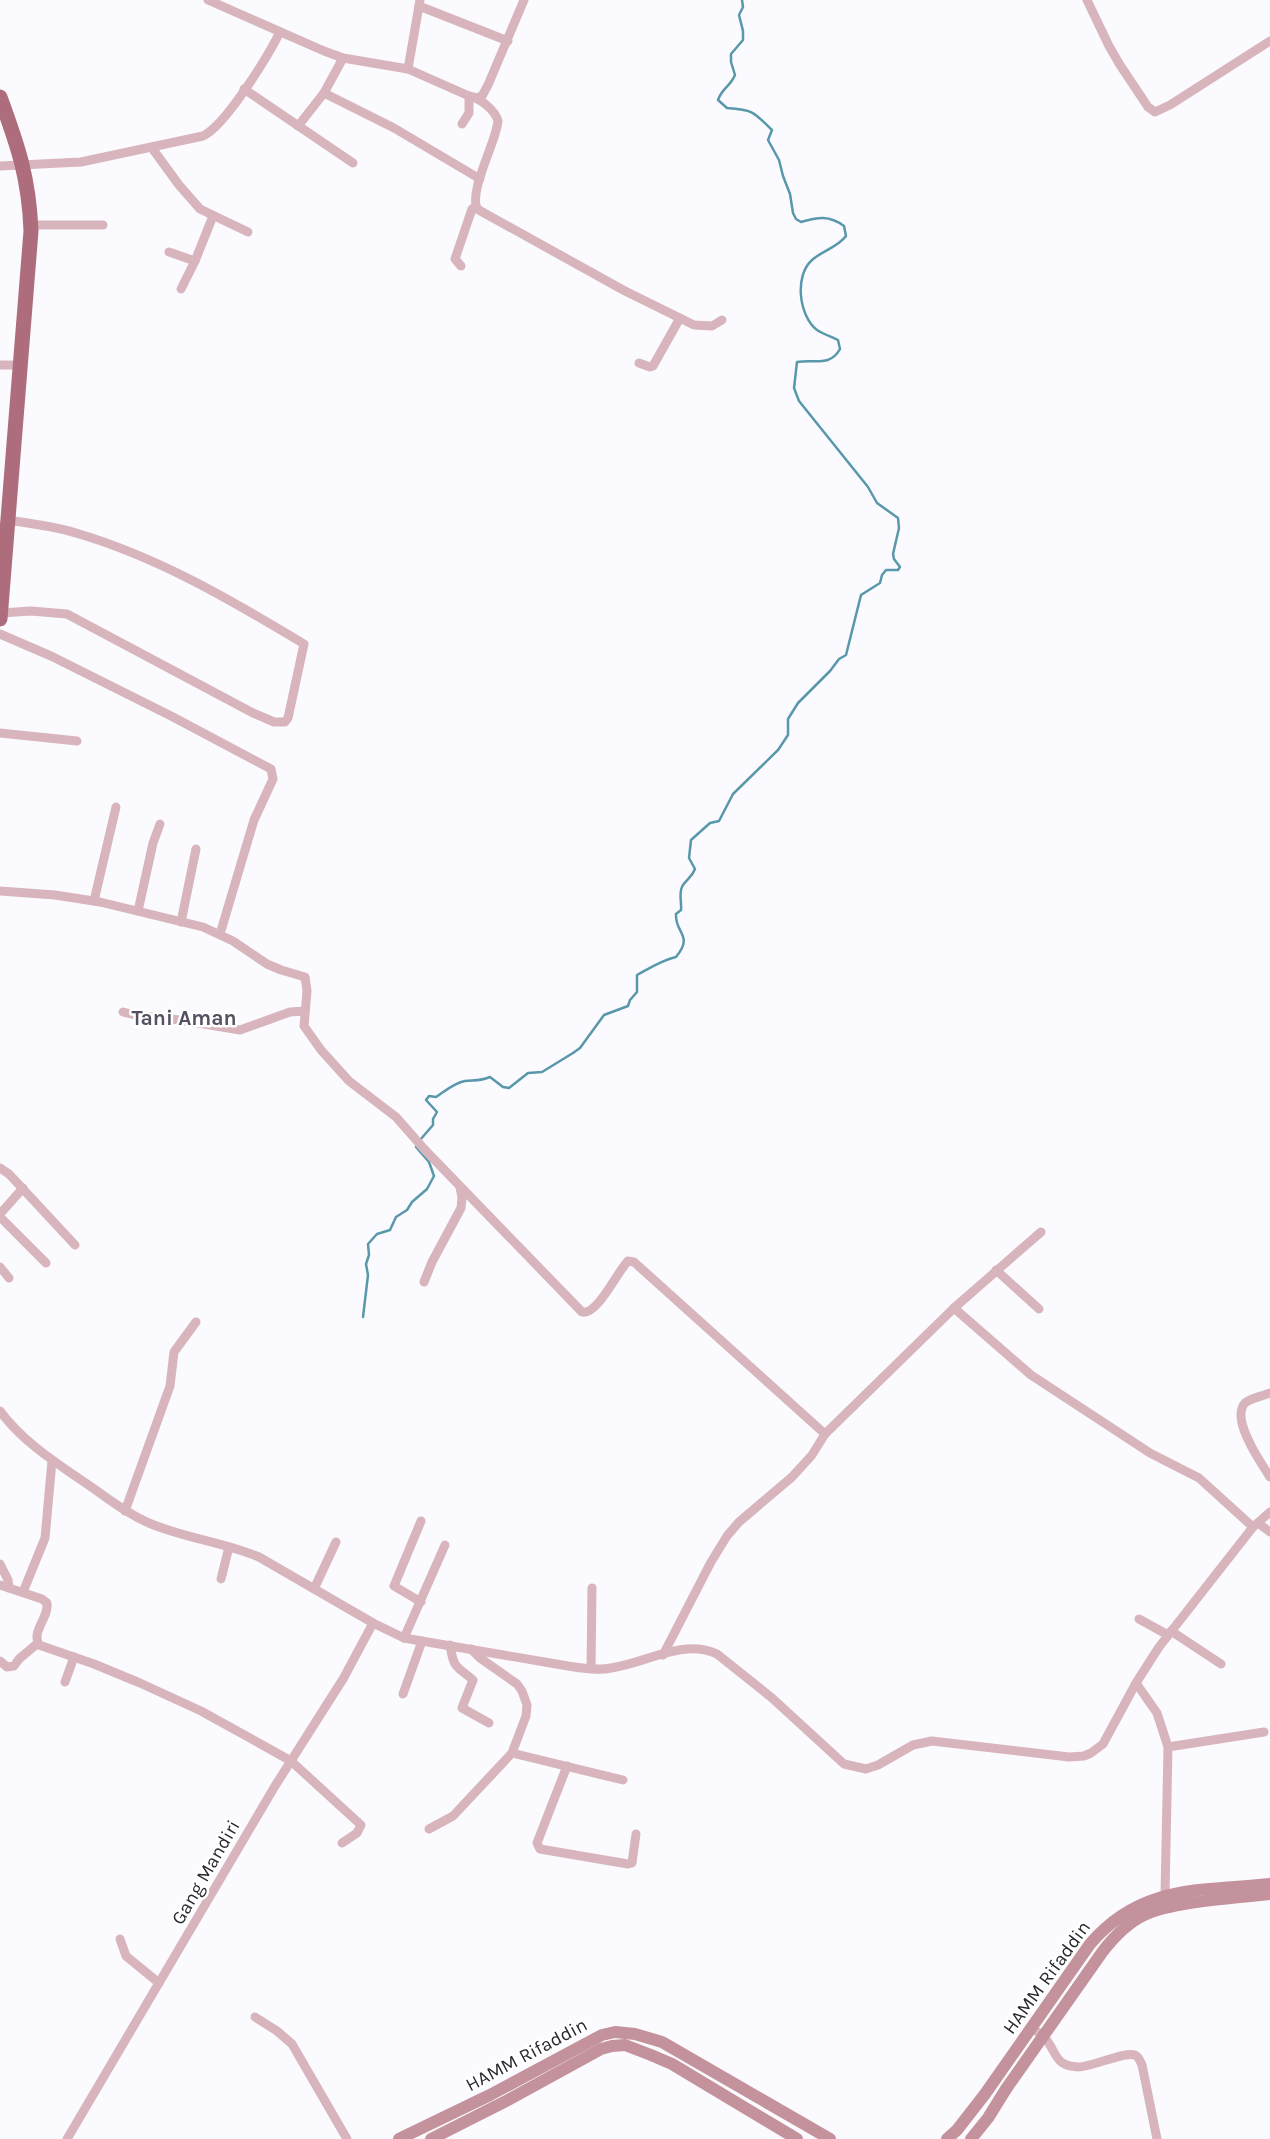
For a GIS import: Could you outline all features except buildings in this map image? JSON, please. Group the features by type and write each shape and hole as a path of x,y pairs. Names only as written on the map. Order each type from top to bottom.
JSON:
{"highway":[{"path":"0,616 6,515 30,225 30,201 24,167 1,104"}],"main road":[{"name":"HAMM Rifaddin","path":"947,2139 958,2130 971,2113 1090,1944 1104,1928 1140,1903 1165,1895 1270,1884"},
{"name":"HAMM Rifaddin","path":"971,2139 988,2118 1103,1951 1133,1921 1144,1915 1167,1908 1270,1894"},
{"name":"HAMM Rifaddin","path":"399,2139 490,2095 592,2040 615,2032 635,2034 662,2042 830,2139"},
{"name":"HAMM Rifaddin","path":"431,2139 508,2100 601,2049 612,2046 625,2046 636,2048 672,2064 798,2139"}],"street":[{"path":"208,0 307,45 344,58 408,70 473,97 495,114 498,121 480,179 476,206 472,209 457,250 455,259 461,266"},
{"path":"473,97 484,93 508,41 524,0"},
{"path":"1087,0 1108,46 1148,107 1155,112 1170,105 1270,41"},
{"path":"408,70 419,3 508,41"},
{"path":"0,166 24,167 80,162 185,141 209,133 221,122 272,49 280,32"},
{"path":"298,126 324,93 344,58"},
{"path":"244,89 353,163"},
{"path":"324,93 394,128 480,179"},
{"path":"462,124 469,113 473,97"},
{"path":"152,148 179,185 200,209 248,232"},
{"path":"476,206 482,214 680,318 702,327 712,326 722,320"},
{"path":"181,289 195,261 213,216"},
{"path":"30,225 103,225"},
{"path":"169,252 195,261"},
{"path":"639,363 650,367 653,366 680,318"},
{"path":"0,365 19,365"},
{"path":"0,616 31,611 67,614 253,713 279,723 285,722 288,718 304,644 230,600 169,568 75,532 6,515"},
{"path":"0,634 51,656 271,769 273,779 254,820 220,934"},
{"path":"0,733 77,741"},
{"path":"94,901 116,807"},
{"path":"138,911 153,843 160,824"},
{"path":"181,922 196,849"},
{"path":"0,890 94,901 181,922 220,934 267,964 305,977 307,991 303,1021 306,1029 332,1063 359,1090 396,1117 460,1186 584,1313 597,1306 626,1263 634,1262 825,1434"},
{"path":"124,1012 135,1016 180,1020 240,1030 290,1012 305,1011"},
{"path":"0,1168 23,1188 75,1245"},
{"path":"424,1282 432,1262 461,1206 460,1186"},
{"path":"23,1188 0,1216 46,1263"},
{"path":"663,1655 711,1562 727,1536 739,1522 792,1477 812,1456 825,1434 954,1308 1041,1232"},
{"path":"0,1267 9,1278"},
{"path":"996,1270 1040,1309"},
{"path":"954,1308 1031,1375 1150,1453 1199,1478 1255,1525 1270,1532"},
{"path":"124,1510 170,1386 174,1352 196,1322"},
{"path":"1270,1392 1248,1401 1243,1406 1241,1415 1242,1424 1254,1452 1270,1477"},
{"path":"0,1411 29,1441 52,1461 124,1510 150,1524 259,1556 373,1623 404,1638 568,1666 609,1669 686,1648 707,1650 717,1654 772,1698 844,1764 866,1769 878,1765 913,1745 932,1741 1069,1757 1084,1756 1096,1750 1103,1744 1136,1683 1169,1633 1255,1525 1270,1512"},
{"path":"24,1592 45,1538 52,1461"},
{"path":"421,1521 394,1586 421,1602"},
{"path":"314,1589 336,1542"},
{"path":"404,1638 445,1545"},
{"path":"221,1579 229,1547"},
{"path":"0,1564 8,1580 5,1586 42,1599 47,1603 46,1614 37,1633 38,1643 42,1647 74,1657 140,1683 201,1711 290,1761 361,1825 357,1832 342,1843"},
{"path":"591,1668 592,1588"},
{"path":"1139,1619 1169,1633 1221,1664"},
{"name":"Gang Mandiri","path":"67,2139 290,1761 343,1680 373,1623"},
{"path":"403,1694 422,1641"},
{"path":"0,1661 7,1667 14,1666 29,1649 38,1643"},
{"path":"450,1645 454,1664 458,1670 472,1678 473,1681 462,1708 490,1723"},
{"path":"429,1829 453,1816 512,1753 526,1716 527,1705 517,1684 480,1658 471,1649"},
{"path":"65,1682 74,1657"},
{"path":"1136,1683 1157,1713 1168,1747 1165,1895"},
{"path":"1168,1747 1264,1732"},
{"path":"512,1753 623,1780"},
{"path":"567,1766 537,1842 540,1849 628,1864 632,1863 636,1834"},
{"path":"120,1939 126,1956 159,1983"},
{"path":"255,2017 292,2044 347,2139"},
{"path":"1032,2028 1043,2036 1064,2065 1080,2067 1132,2054 1138,2058 1142,2064 1157,2139"}],"waterway":[{"path":"420,1140 433,1125 433,1119 437,1112 426,1100 429,1096 436,1097 461,1082 490,1077 503,1087 509,1088 528,1073 542,1072 580,1048 604,1015 628,1006 630,1000 637,992 637,975 661,962 676,957 681,950 684,939 676,921 676,914 681,910 681,891 683,885 695,869 689,858 691,840 710,823 719,821 733,794 778,750 788,735 788,719 798,703 830,671 839,659 846,655 861,595 880,583 882,575 886,570 898,570 900,567 893,554 899,528 898,518 877,503 868,487 799,401 794,388 797,362 827,360 836,355 840,349 838,340 817,330 811,324 803,306 801,285 806,267 812,260 839,243 846,236 844,226 839,222 823,218 801,222 796,219 779,160 768,140 772,130 752,113 727,108 718,100 735,75 731,54 743,40 739,15 743,7 742,0"},
{"path":"363,1317 368,1275 366,1264 369,1255 368,1244 377,1234 390,1230 396,1217 407,1210 412,1202 427,1189 434,1176 429,1162 416,1147 417,1145"}],"district":[{"name":"Tani Aman","path":"184,1018"}]}
